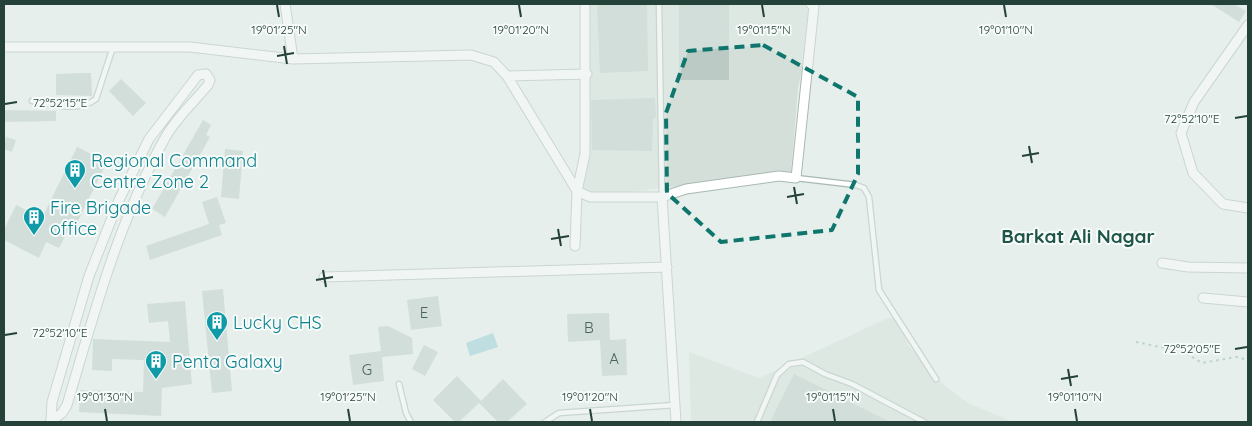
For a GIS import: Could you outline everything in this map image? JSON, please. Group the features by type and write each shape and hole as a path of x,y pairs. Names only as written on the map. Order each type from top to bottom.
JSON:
{"street":[{"path":"285,4 293,59"},
{"path":"575,246 577,191 585,154 585,4"},
{"path":"4,47 190,47 293,59 471,55 494,62 507,76 577,191 590,197 662,197 686,190 779,176 796,178 814,6 811,4"},
{"path":"1248,25 1194,102 1181,133 1193,173 1223,204 1248,208"},
{"path":"206,74 210,80 208,85 166,136 135,198 106,274 67,405 62,413 51,422 52,402 89,276 110,222 149,139 198,75 206,74"},
{"path":"507,76 586,74"},
{"path":"662,197 676,422"},
{"path":"110,222 123,229"},
{"path":"1162,263 1188,267 1248,268"},
{"path":"324,277 667,267"},
{"path":"1203,298 1248,302"}],"lane":[{"path":"659,4 662,197"},
{"path":"32,101 81,108 89,104 96,99 114,47"},
{"path":"796,178 856,185 864,188 869,197 879,290 936,379"},
{"path":"758,422 777,375 789,364 803,362 825,374 852,384 924,422"},
{"path":"399,384 406,414 411,422"},
{"path":"545,422 559,413 676,405"}],"path":[{"path":"1136,342 1184,352 1202,363 1236,357 1248,360"}],"highlighted area":[{"path":"763,45 858,97 858,174 832,230 721,242 667,193 666,113 688,51"}],"shaded area":[{"path":"580,4 811,4 814,6 798,89 791,172 590,197 583,195"},
{"path":"888,318 897,318 908,345 944,385 968,403 1013,422 691,422 689,352 759,378"}],"water":[{"path":"493,333 498,347 470,356 466,343"}],"building":[{"path":"597,4 647,4 648,71 600,73"},
{"path":"679,4 729,4 729,80 679,80"},
{"path":"1211,4 1234,4 1246,11 1239,22"},
{"path":"91,73 92,96 56,95 56,74"},
{"path":"121,79 146,103 133,116 109,91"},
{"path":"655,98 656,118 653,118 652,151 592,150 591,100"},
{"path":"4,110 56,111 56,121 4,122"},
{"path":"203,120 211,125 206,135 210,137 165,217 152,209"},
{"path":"6,137 16,140 12,152 4,149"},
{"path":"77,147 107,162 73,231 69,229 59,248 46,242 39,258 4,240 4,230 16,205 42,218"},
{"path":"225,149 243,151 239,199 221,197"},
{"path":"217,197 226,223 219,225 222,235 150,260 146,246 209,224 202,202"},
{"name":"Lucky CHS","path":"223,289 232,391 212,393 202,291"},
{"path":"438,296 442,326 411,330 407,300"},
{"name":"Penta Galaxy","path":"185,301 192,384 162,388 161,416 79,412 80,390 143,392 144,360 112,359 112,371 92,370 93,339 170,342 168,321 149,323 147,304"},
{"path":"609,313 610,340 626,339 627,375 602,376 600,340 568,342 567,314"},
{"path":"388,326 412,338 413,354 382,357 384,381 353,385 349,355 381,351 378,327"},
{"path":"424,345 438,352 425,376 412,369"},
{"path":"794,374 890,422 770,422"},
{"path":"457,376 481,401 459,422 455,422 433,400"},
{"path":"503,379 527,404 507,422 498,422 479,403"}],"place":[{"name":"Regional Command Centre Zone 2","path":"75,189"},
{"name":"Fire Brigade office","path":"34,236"},
{"name":"Lucky CHS","path":"217,341"},
{"name":"Penta Galaxy","path":"156,380"}],"district":[{"name":"Barkat Ali Nagar","path":"1078,236"}]}
